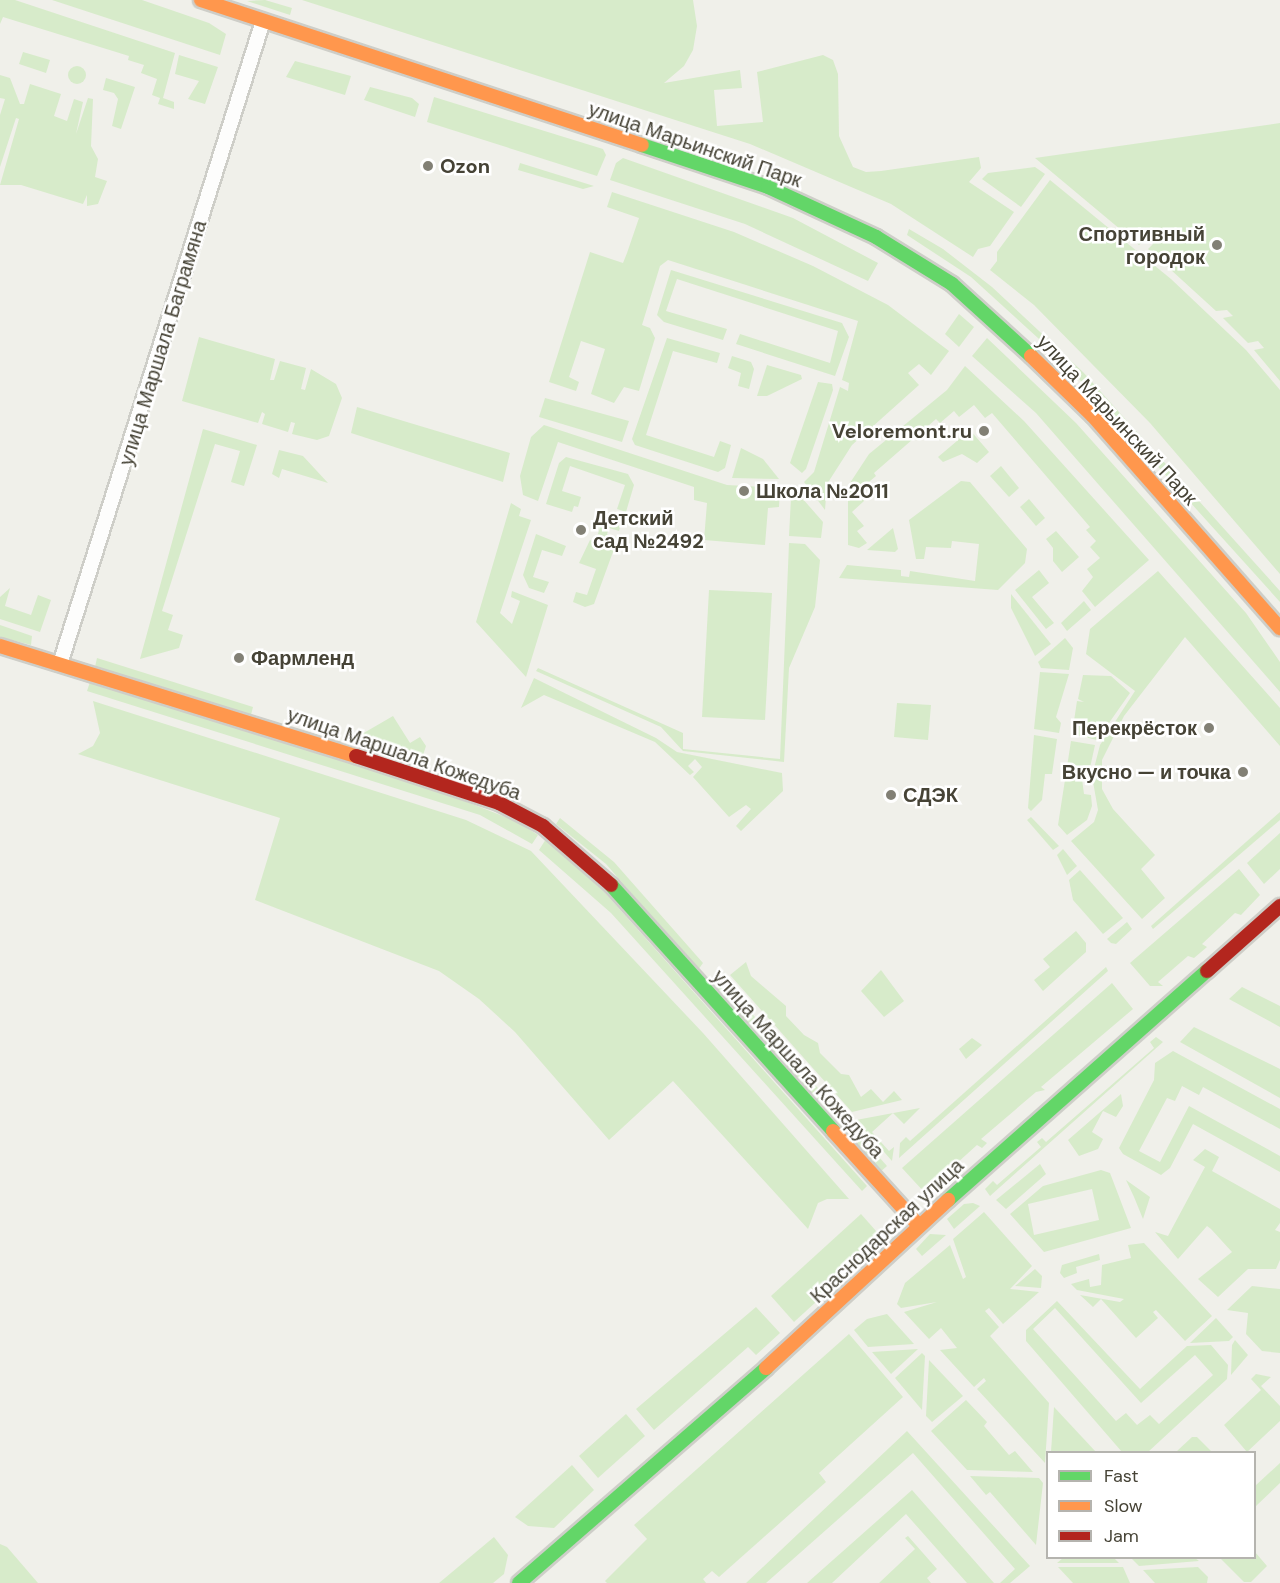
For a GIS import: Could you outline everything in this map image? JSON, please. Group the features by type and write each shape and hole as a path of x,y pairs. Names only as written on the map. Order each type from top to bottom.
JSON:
{"street":[{"name":"улица Марьинский Парк","path":"201,0 768,187 876,237 952,284 1093,416 1280,627"},
{"name":"улица Маршала Баграмяна","path":"60,664 263,21"},
{"name":"улица Маршала Кожедуба","path":"0,646 421,776 499,803 543,826 603,876 919,1226"},
{"name":"Краснодарская улица","path":"519,1583 762,1372 919,1226 1280,906"}],"green space":[{"path":"0,0 15,0 175,53 163,98 174,102 174,109 158,104 160,98 152,95 157,79 141,73 144,65 128,60 129,56 3,17 0,24"},
{"path":"52,0 142,0 209,23 226,34 220,55"},
{"path":"265,0 292,8 290,15 247,1"},
{"path":"302,0 693,0 697,26 693,50 684,66 664,83 740,70 742,88 714,90 717,126 763,122 757,72 823,55 833,60 838,74 839,136 853,167 866,172 881,171 979,157 981,168 969,182 1014,212 990,246 978,249 973,257 891,204 750,144"},
{"path":"23,52 50,60 46,73 19,64"},
{"path":"179,55 218,67 205,104 188,99 199,81 175,74"},
{"path":"295,61 351,76 345,95 286,77"},
{"path":"73,66 81,66 86,71 84,82 73,84 68,79 68,71"},
{"path":"0,75 10,78 20,104 24,104 30,84 61,94 54,116 67,121 74,99 83,102 76,134 88,98 93,99 91,146 98,159 95,177 107,181 98,204 87,206 87,195 83,204 21,185 0,185 19,119 16,118 0,167 0,115 5,99 0,98"},
{"path":"106,78 135,87 121,129 112,126 118,99 114,93 103,90"},
{"path":"370,87 412,98 419,104 415,117 364,100"},
{"path":"434,97 603,149 606,155 597,176 427,122"},
{"name":"Спортивный городок","path":"1280,123 1280,381 1254,350 1264,348 1258,341 1248,343 1223,318 1233,316 1227,310 1216,311 1148,249 1153,244 1147,238 1139,245 1035,158"},
{"path":"623,158 793,218 878,263 868,281 745,224 610,180 616,163"},
{"path":"520,163 594,186 583,189 518,170"},
{"path":"1035,167 1045,174 1021,207 982,179 988,173"},
{"path":"1050,180 1171,279 1246,350 1280,390 1280,574 1150,423 1034,305 990,270 997,261 997,252"},
{"path":"612,192 734,232 813,266 888,305 949,351 931,375 919,364 908,373 919,385 852,445 827,484 825,510 804,482 814,472 840,387 848,391 849,383 842,380 858,321 668,260 660,266 642,325 650,328 655,338 639,391 624,387 614,403 591,394 605,349 581,341 569,377 579,382 576,391 549,382 590,252 623,263 639,218 607,207"},
{"path":"909,229 943,249 992,287 1083,372 1280,591 1280,602 1061,359 971,277 907,235"},
{"path":"671,270 842,323 849,337 835,376 736,344 740,334 830,363 838,331 677,279 666,311 727,329 723,340 664,322 657,315"},
{"path":"959,314 974,327 959,347 945,334"},
{"path":"199,337 275,359 270,380 274,380 280,361 306,368 301,389 305,390 311,369 336,384 342,398 329,436 317,440 292,434 295,423 291,422 288,432 262,424 265,414 262,412 258,423 182,401"},
{"path":"667,338 720,353 717,363 673,351 646,435 714,457 720,441 731,445 725,468 718,472 635,445 632,439"},
{"path":"987,338 1076,423 1246,613 1280,662 1280,692 1036,413 972,356"},
{"path":"732,356 751,362 754,369 749,389 738,386 741,373 728,368"},
{"path":"767,365 801,375 802,379 767,396 757,396"},
{"path":"965,366 1024,421 1149,560 1095,607 1082,591 1093,577 1087,569 1100,558 1090,547 1096,541 1086,530 1090,527 992,413 985,418 974,405 959,417 954,411 940,423 936,419 874,473 876,476 857,492 864,501 852,512 864,526 857,531 867,543 859,548 848,545 848,486 869,454 947,390"},
{"path":"818,382 832,384 833,390 806,469 802,473 790,463"},
{"path":"545,398 629,421 622,442 539,417"},
{"path":"357,407 510,453 503,482 351,433"},
{"path":"544,425 727,485 780,488 779,507 768,508 765,545 704,540 707,503 694,500 694,487 558,442 538,501 523,495 520,476 531,437"},
{"path":"203,429 257,445 244,486 231,482 240,451 215,444 162,611 173,615 168,630 183,635 179,648 140,659"},
{"path":"970,430 989,452 977,463 962,454 943,462 938,457"},
{"path":"741,448 763,459 779,479 732,478"},
{"path":"279,450 303,456 328,483 282,469 279,478 272,474"},
{"path":"566,457 628,474 634,485 626,512 617,509 625,485 570,466 562,491 581,497 578,507 574,506 572,512 546,504 559,463"},
{"path":"1001,466 1019,488 1009,497 990,476"},
{"path":"961,481 970,482 1027,549 1025,563 998,590 839,578 847,565 901,570 901,576 909,577 910,571 975,581 979,544 952,541 951,548 926,547 924,559 916,559 909,520"},
{"path":"795,490 823,522 821,538 789,536 791,498"},
{"path":"1029,499 1045,518 1036,526 1020,507"},
{"path":"511,503 521,509 519,516 531,520 500,613 512,624 520,601 511,597 512,591 548,605 526,677 476,622"},
{"path":"598,515 621,524 619,531 609,528 607,534 618,538 594,604 585,607 573,602 576,592 587,595 596,569 579,563 590,540 595,542 600,528 594,526"},
{"path":"893,528 898,549 895,552 867,550"},
{"path":"1056,531 1079,557 1062,572 1053,561 1053,548 1046,539"},
{"path":"536,534 566,546 562,556 542,550 533,577 549,582 544,593 529,588 523,575"},
{"path":"789,543 805,544 820,560 815,607 789,668 784,762 683,751 661,727 536,671 538,668 683,733 683,749 780,759"},
{"path":"1039,570 1049,583 1032,597 1054,623 1046,629 1015,590"},
{"path":"1158,571 1280,708 1280,746 1185,637 1124,716 1102,760 1102,789 1113,809 1155,855 1141,869 1165,898 1142,919 1071,841 1094,822 1098,810 1092,776 1100,745 1135,691 1086,654 1090,629"},
{"path":"10,588 5,606 31,615 38,595 51,600 40,632 0,619 0,597"},
{"path":"709,590 772,593 765,720 702,717"},
{"path":"1011,594 1051,644 1035,656 1011,608"},
{"path":"1084,601 1091,610 1067,631 1061,623"},
{"path":"0,625 32,636 31,645 0,637"},
{"path":"1065,638 1073,648 1069,670 1041,668 1038,662"},
{"path":"97,658 253,707 251,715 95,667"},
{"path":"1040,672 1069,674 1056,717 1061,723 1059,733 1034,729"},
{"path":"1083,675 1111,676 1130,693 1097,740 1072,734 1077,701 1084,702 1078,699"},
{"path":"534,678 656,738 677,752 782,773 783,791 741,831 736,826 751,809 746,805 729,817 693,777 702,767 695,759 688,766 694,772 690,775 655,742 544,695 521,708"},
{"path":"90,682 431,788 516,821 538,835 532,844 480,815 87,691"},
{"path":"93,701 466,820 531,851 703,1033 849,1199 827,1199 818,1203 808,1229 673,1081 609,1140 515,1032 479,999 439,971 255,900 280,818 78,754 93,746 100,733"},
{"path":"897,703 931,705 928,740 894,737"},
{"path":"393,716 410,743 420,737 426,746 423,755 362,734"},
{"path":"1034,735 1057,739 1052,774 1045,774 1042,800 1031,811 1028,808"},
{"path":"1071,741 1095,745 1088,777 1082,779 1084,794 1091,795 1092,806 1087,820 1067,835 1058,825"},
{"path":"1280,812 1280,820 1153,929 1151,926"},
{"path":"1031,817 1059,846 1053,850 1027,820"},
{"path":"560,818 614,862 703,963 698,970 606,864 556,824"},
{"path":"1280,833 1280,869 1264,884 1247,863"},
{"path":"546,839 580,865 867,1186 862,1191 611,913 539,850"},
{"path":"1063,849 1077,866 1067,875 1057,855"},
{"path":"1239,869 1260,895 1241,915 1235,913 1202,944 1207,947 1194,958 1188,956 1158,982 1163,986 1150,986 1130,963"},
{"path":"1080,870 1123,918 1103,934 1073,900 1069,880"},
{"path":"1127,922 1132,929 1116,944 1111,943 1107,939"},
{"path":"1076,931 1086,943 1086,952 1043,991 1034,980 1050,967 1043,959"},
{"path":"746,962 751,976 786,1006 786,1016 804,1035 818,1043 820,1053 841,1074 849,1075 861,1097 871,1089 883,1102 894,1091 902,1100 852,1112 730,975"},
{"path":"1106,967 1108,971 899,1158 900,1143 906,1137 910,1141"},
{"path":"881,970 904,1001 884,1017 861,991"},
{"path":"723,981 887,1166 879,1173 715,988"},
{"path":"1112,983 1133,1009 1041,1087 1045,1090 1036,1092 981,1139 987,1143 982,1148 977,1145 946,1173 950,1175 945,1179 940,1177 929,1187 932,1190 925,1193 902,1168"},
{"path":"1242,987 1280,1006 1280,1027 1229,999"},
{"path":"1194,1027 1280,1069 1280,1098 1180,1042"},
{"path":"1156,1037 1163,1042 990,1196 985,1189 993,1181 997,1185 1041,1147 1037,1142 1042,1138 1046,1142 1154,1048 1150,1042"},
{"path":"972,1038 982,1045 966,1059 959,1049"},
{"path":"1173,1051 1280,1109 1280,1129 1203,1087 1199,1095 1182,1086 1175,1101 1167,1098 1139,1151 1160,1162 1189,1106 1280,1156 1280,1172 1193,1124 1170,1168 1161,1175 1123,1154 1119,1148 1154,1080 1155,1063"},
{"path":"1121,1094 1123,1106 1116,1117 1103,1111 1092,1132 1103,1139 1098,1149 1079,1156 1068,1140"},
{"path":"920,1108 904,1124 893,1113"},
{"path":"893,1113 872,1132 889,1151 894,1147 892,1161 856,1120"},
{"path":"1205,1149 1219,1157 1212,1171 1280,1209 1280,1223 1275,1230 1280,1232 1280,1260 1276,1269 1248,1269 1218,1297 1198,1279 1232,1252 1211,1229 1207,1226 1178,1259 1155,1232 1168,1236 1205,1167 1193,1160"},
{"path":"1040,1164 1046,1174 1006,1209 996,1200"},
{"path":"1101,1170 1110,1173 1131,1228 1044,1252 1010,1214 1043,1186","holes":["1092,1189 1099,1220 1034,1235 1028,1204"]},
{"path":"1126,1180 1150,1197 1143,1219 1134,1197"},
{"path":"973,1203 980,1206 954,1229 947,1219 964,1204"},
{"path":"984,1212 1032,1266 1010,1289 1039,1292 1003,1324 989,1308 985,1311 999,1327 990,1336 1049,1403 1045,1463 977,1389 986,1381 984,1378 974,1387 940,1350 957,1348 941,1328 929,1339 904,1312 937,1302 901,1308 897,1304 905,1283 950,1245 963,1279 966,1277 953,1239"},
{"path":"861,1214 884,1240 794,1322 771,1296"},
{"path":"930,1234 946,1235 922,1256 916,1249"},
{"path":"1144,1243 1212,1316 1185,1341 1156,1310 1153,1312 1158,1318 1136,1338 1101,1299 1093,1307 1080,1295 1120,1302 1124,1299 1077,1290 1071,1284 1089,1279 1090,1287 1101,1285 1102,1265 1131,1258 1128,1245"},
{"path":"1099,1254 1100,1260 1076,1267 1077,1273 1064,1278 1060,1273 1062,1265"},
{"path":"1035,1269 1042,1276 1041,1288 1015,1286"},
{"path":"1252,1286 1280,1289 1280,1353 1262,1351 1246,1334 1248,1313 1227,1310"},
{"path":"1057,1301 1140,1389 1187,1346 1211,1345 1228,1365 1227,1379 1149,1451 1121,1451 1026,1341 1026,1330","holes":["1055,1308 1141,1403 1195,1355 1213,1375 1159,1424 1150,1415 1137,1425 1126,1413 1116,1421 1033,1329"]},
{"path":"756,1307 780,1333 756,1355 748,1347 654,1430 636,1409"},
{"path":"887,1314 914,1344 868,1347 854,1330 867,1319"},
{"path":"1216,1318 1233,1337 1229,1341 1190,1343"},
{"path":"849,1334 903,1397 819,1473 826,1482 719,1577 712,1571 703,1579 706,1583 607,1583 605,1581 647,1539 634,1525"},
{"path":"1235,1340 1248,1355 1231,1375 1232,1345"},
{"path":"918,1349 891,1374 872,1352"},
{"path":"922,1353 925,1356 922,1410 895,1378"},
{"path":"929,1360 963,1396 932,1422 926,1416"},
{"path":"1256,1374 1271,1377 1261,1386 1280,1406 1280,1421 1246,1451 1224,1425 1261,1390 1251,1379"},
{"path":"966,1400 987,1422 984,1426 1009,1455 1015,1451 1033,1472 967,1470 931,1431"},
{"path":"1054,1407 1095,1451 1051,1451"},
{"path":"626,1414 645,1436 598,1478 579,1456"},
{"path":"907,1431 1030,1566 1010,1583 1000,1583 1015,1569 913,1453 766,1583 746,1583"},
{"path":"1192,1437 1197,1437 1211,1451 1177,1451"},
{"path":"1280,1463 1280,1483 1256,1506 1256,1485"},
{"path":"572,1465 594,1490 554,1528 528,1526 515,1517"},
{"path":"970,1476 1039,1478 1043,1483 1036,1545 990,1492 986,1495"},
{"path":"912,1490 994,1583 967,1583 906,1514 832,1583 807,1583"},
{"path":"908,1536 937,1569 927,1578 931,1583 879,1583 915,1549 905,1538"},
{"path":"494,1537 508,1555 504,1574 493,1583 439,1583"},
{"path":"0,1544 7,1547 38,1583 0,1583"},
{"path":"1256,1553 1267,1566 1251,1582 1244,1582 1221,1559 1256,1559"},
{"path":"1062,1559 1115,1559 1119,1563 1057,1563"},
{"path":"1132,1559 1196,1559 1199,1561 1139,1566"},
{"path":"1058,1567 1123,1567 1130,1583 1073,1583"},
{"path":"1198,1567 1208,1577 1207,1583 1155,1583 1143,1570"}],"traffic: fast":[{"path":"642,145 768,187 876,237 952,284 1031,356"},
{"path":"611,885 833,1131"},
{"path":"948,1200 1207,971"},
{"path":"519,1583 766,1368"}],"traffic: slow":[{"path":"201,0 642,145"},
{"path":"1031,356 1093,416 1280,628"},
{"path":"0,646 356,756"},
{"path":"833,1131 919,1226"},
{"path":"766,1368 948,1200"}],"traffic: jam":[{"path":"356,756 499,803 543,826 611,885"},
{"path":"1207,971 1280,906"}],"place":[{"name":"Ozon","path":"428,166"},
{"name":"Спортивный городок","path":"1217,245"},
{"name":"Veloremont.ru","path":"984,431"},
{"name":"Школа №2011","path":"744,491"},
{"name":"Детский сад №2492","path":"581,530"},
{"name":"Фармленд","path":"239,658"},
{"name":"Перекрёсток","path":"1209,728"},
{"name":"Вкусно — и точка","path":"1243,772"},
{"name":"СДЭК","path":"891,795"}]}
